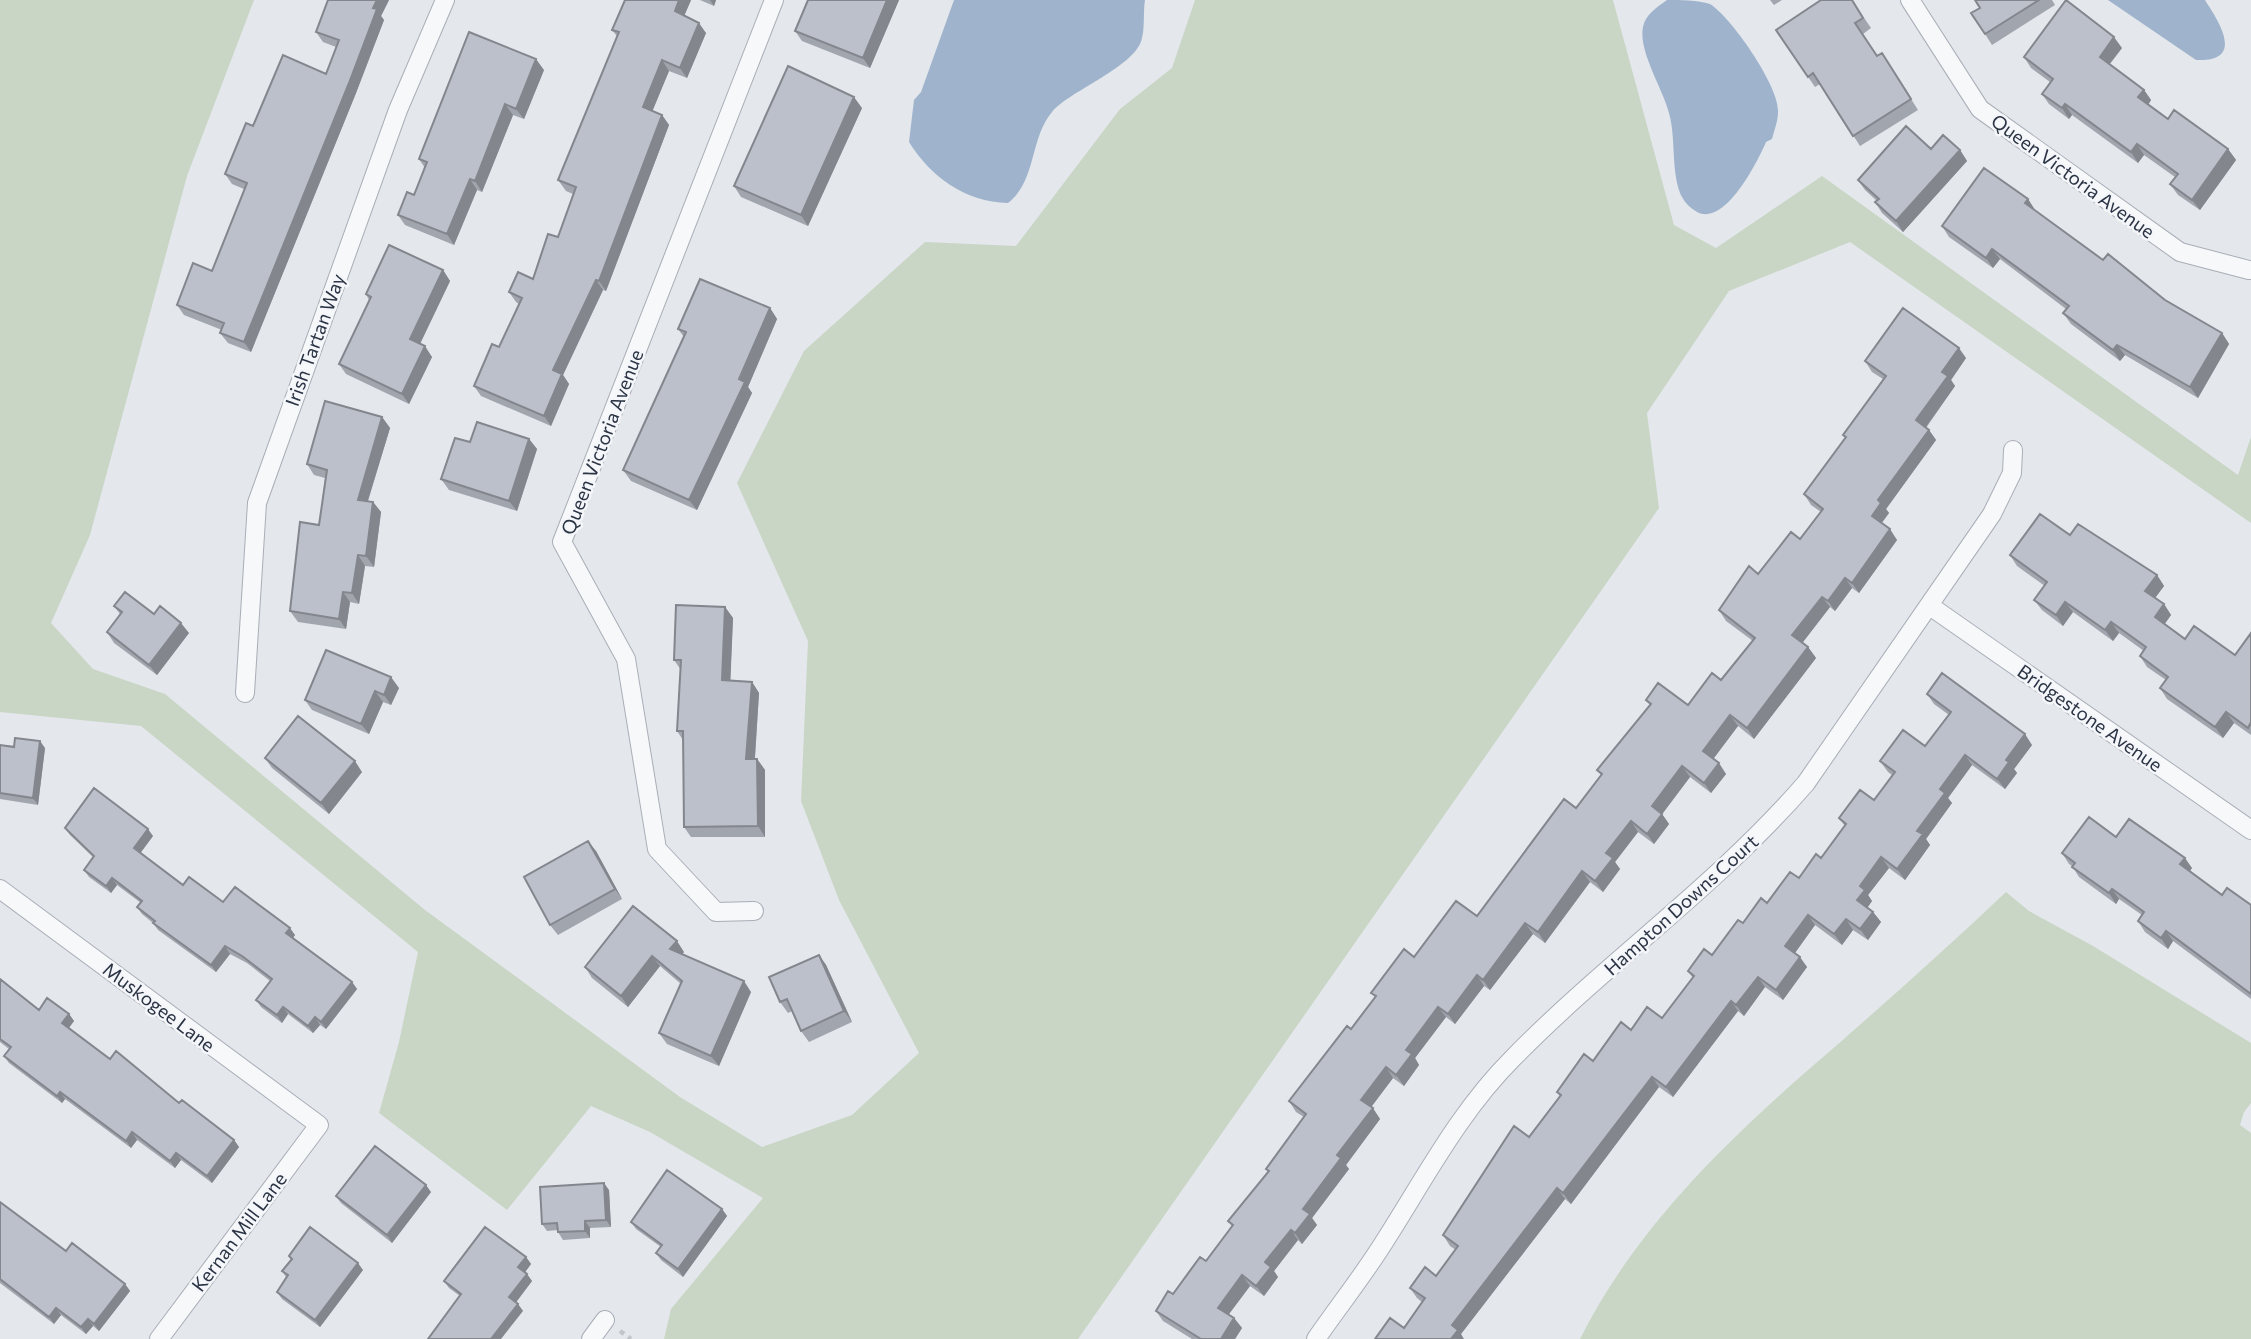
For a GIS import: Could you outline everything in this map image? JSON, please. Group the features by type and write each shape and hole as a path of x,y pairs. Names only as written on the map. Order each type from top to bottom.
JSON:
{"street":[{"name":"Irish Tartan Way","path":"245,693 257,503 398,110 445,0"},
{"name":"Queen Victoria Avenue","path":"754,911 716,912 657,849 626,659 562,542 774,0"},
{"name":"Queen Victoria Avenue","path":"1910,0 1980,108 2008,131 2180,252 2249,270"},
{"name":"Hampton Downs Court","path":"1316,1339 1377,1252 1448,1137 1479,1094 1513,1057 1773,821 1806,783 1930,606 2005,492 2012,474 2013,450"},
{"name":"Bridgestone Avenue","path":"1930,606 2251,830"},
{"name":"Muskogee Lane","path":"0,889 319,1125"},
{"name":"Kernan Mill Lane","path":"159,1339 319,1125"},
{"path":"591,1339 605,1320"}],"green space":[{"path":"0,0 254,0 187,176 90,535 51,623 93,669 165,694 425,910 680,1097 762,1147 852,1115 919,1053 839,900 801,801 808,641 737,483 804,351 925,242 1016,246 1120,109 1172,68 1195,0 1613,0 1674,225 1716,248 1822,176 2238,475 2251,437 2251,523 1850,242 1729,291 1647,413 1659,508 1078,1339 664,1339 671,1309 763,1198 650,1132 591,1106 507,1210 379,1113 399,1042 418,952 141,726 0,712"},
{"path":"2006,892 2029,911 2093,946 2251,1043 2251,1103 2244,1112 2240,1125 2251,1133 2251,1339 1580,1339 1631,1255 1694,1179 1764,1110"}],"water":[{"path":"954,0 1145,0 1143,33 1137,48 1116,68 1052,112 1040,135 1024,183 1008,203 977,198 951,185 928,166 909,142 914,100 921,92"},
{"path":"1667,0 1710,4 1719,11 1753,54 1777,101 1778,115 1772,139 1766,142 1739,190 1718,210 1708,214 1697,212 1685,202 1680,193 1675,173 1669,113 1647,58 1642,37 1646,19"},
{"path":"2108,0 2205,0 2217,19 2225,48 2220,55 2211,59 2196,60"}],"building":[{"path":"328,0 377,0 373,8 377,9 244,342 220,333 224,323 177,305 193,263 212,271 247,183 225,174 246,123 253,126 283,55 326,74 339,40 316,32"},
{"path":"625,0 679,0 675,11 699,23 680,68 662,60 643,107 662,115 599,281 596,280 553,370 562,374 544,416 474,386 492,344 499,347 522,298 509,292 518,272 533,279 548,234 558,237 576,187 558,180 619,32 612,30"},
{"path":"808,0 887,0 863,58 795,31"},
{"path":"1821,0 1852,0 1863,18 1855,23 1877,56 1882,53 1911,99 1853,136 1813,73 1808,77 1776,30"},
{"path":"1975,0 2039,0 1985,34 1971,13 1980,8"},
{"path":"2066,0 2114,37 2100,57 2144,90 2138,97 2168,119 2174,110 2228,149 2192,200 2170,184 2178,174 2137,144 2131,152 2065,104 2062,108 2042,94 2053,79 2024,57"},
{"path":"469,32 536,59 516,109 505,104 475,181 470,179 447,234 398,215 407,192 414,195 427,162 419,159"},
{"path":"788,66 854,97 801,215 734,186"},
{"path":"1906,126 1931,149 1943,135 1960,150 1896,221 1875,202 1879,199 1858,180"},
{"path":"1984,168 2028,199 2025,203 2103,260 2108,254 2165,300 2222,333 2190,387 2117,345 2113,350 2063,313 2069,306 1992,249 1986,258 1942,226"},
{"path":"389,245 443,270 410,339 425,346 402,394 339,364 371,297 366,294"},
{"path":"700,279 770,308 739,379 745,382 689,500 623,470 686,332 678,329"},
{"path":"1903,308 1959,348 1942,372 1948,376 1916,420 1929,430 1878,500 1881,503 1872,516 1890,529 1852,583 1845,578 1828,601 1822,597 1792,635 1808,647 1747,728 1730,715 1703,751 1719,763 1704,783 1682,766 1652,806 1662,814 1647,834 1631,821 1606,853 1613,858 1595,881 1582,871 1538,932 1525,923 1483,980 1477,975 1448,1014 1438,1007 1406,1050 1412,1054 1396,1075 1386,1067 1361,1100 1373,1108 1337,1155 1341,1158 1303,1209 1310,1214 1295,1233 1291,1230 1265,1262 1271,1267 1256,1286 1242,1275 1218,1308 1234,1318 1221,1339 1201,1339 1156,1311 1168,1291 1173,1294 1200,1257 1206,1261 1233,1225 1228,1221 1269,1171 1266,1169 1306,1114 1289,1101 1347,1026 1351,1029 1376,996 1371,993 1404,949 1414,957 1456,901 1477,916 1564,799 1576,808 1602,774 1597,770 1651,704 1646,700 1658,683 1688,705 1712,673 1721,680 1755,638 1719,610 1749,566 1758,574 1791,532 1800,539 1823,509 1804,494 1886,376 1865,361"},
{"path":"325,401 382,417 358,500 373,502 366,556 358,555 352,593 343,592 339,619 290,611 300,522 319,525 327,470 307,464"},
{"path":"477,422 529,439 509,501 441,479 455,438 470,442"},
{"path":"2040,514 2070,535 2078,524 2157,575 2145,591 2164,604 2155,617 2185,639 2194,626 2235,655 2251,633 2251,725 2248,728 2226,712 2215,727 2160,688 2168,677 2140,656 2146,647 2111,622 2105,630 2065,602 2056,615 2034,600 2047,582 2010,555"},
{"path":"125,592 154,614 160,606 181,623 149,665 107,632 122,612 114,606"},
{"path":"676,605 725,607 722,680 752,682 746,759 757,759 758,826 684,827 683,731 677,731 681,660 674,660"},
{"path":"326,650 391,677 384,695 375,691 361,724 305,700"},
{"path":"1942,673 2025,734 2006,760 2009,762 1997,779 1965,755 1940,789 1945,793 1917,831 1923,834 1897,869 1881,857 1860,886 1865,890 1857,900 1873,912 1860,929 1846,919 1834,934 1808,915 1785,946 1800,957 1776,990 1758,977 1736,1005 1731,1001 1666,1087 1652,1077 1563,1193 1557,1188 1452,1325 1458,1330 1451,1339 1375,1339 1390,1318 1404,1328 1425,1298 1410,1288 1425,1267 1436,1276 1458,1246 1443,1235 1514,1126 1529,1137 1561,1095 1557,1092 1584,1054 1593,1061 1621,1022 1631,1030 1647,1007 1662,1018 1694,976 1688,971 1704,949 1712,955 1738,920 1743,923 1761,898 1767,903 1790,872 1799,878 1816,854 1821,858 1846,824 1839,818 1860,790 1874,800 1895,772 1880,761 1903,730 1925,746 1951,712 1927,694"},
{"path":"298,716 355,761 321,803 265,758"},
{"path":"15,738 40,741 33,798 0,793 0,745 14,747"},
{"path":"94,788 148,829 134,848 183,885 189,877 223,902 235,887 290,928 286,933 352,982 321,1022 315,1017 308,1026 283,1007 277,1015 256,1000 272,979 242,956 225,946 211,965 153,923 155,921 137,907 142,901 112,878 106,886 84,870 94,856 65,828"},
{"path":"2089,817 2116,837 2129,819 2185,858 2180,864 2222,895 2227,888 2251,905 2251,994 2166,931 2161,938 2138,921 2144,912 2112,889 2109,893 2072,867 2075,863 2062,853"},
{"path":"588,841 615,889 550,925 524,877"},
{"path":"633,906 677,941 670,949 744,981 711,1056 659,1033 682,981 652,956 621,996 585,967"},
{"path":"819,955 844,1011 801,1031 787,999 780,1002 769,977"},
{"path":"0,979 39,1010 47,998 69,1014 62,1023 110,1059 116,1051 179,1103 182,1100 234,1140 207,1176 176,1153 170,1161 132,1132 126,1141 60,1092 57,1096 4,1056 11,1047 0,1039"},
{"path":"375,1146 426,1185 387,1235 336,1196"},
{"path":"667,1170 722,1209 678,1269 656,1253 662,1245 631,1222"},
{"path":"604,1183 606,1220 585,1221 585,1231 558,1232 557,1223 542,1224 540,1187"},
{"path":"0,1202 66,1251 72,1243 125,1284 94,1324 88,1319 81,1327 56,1308 49,1317 0,1279"},
{"path":"310,1227 358,1263 315,1320 277,1292 288,1275 282,1271 292,1259 289,1256"},
{"path":"485,1227 526,1257 518,1267 527,1274 509,1297 518,1304 491,1339 428,1339 461,1294 444,1281"}]}
